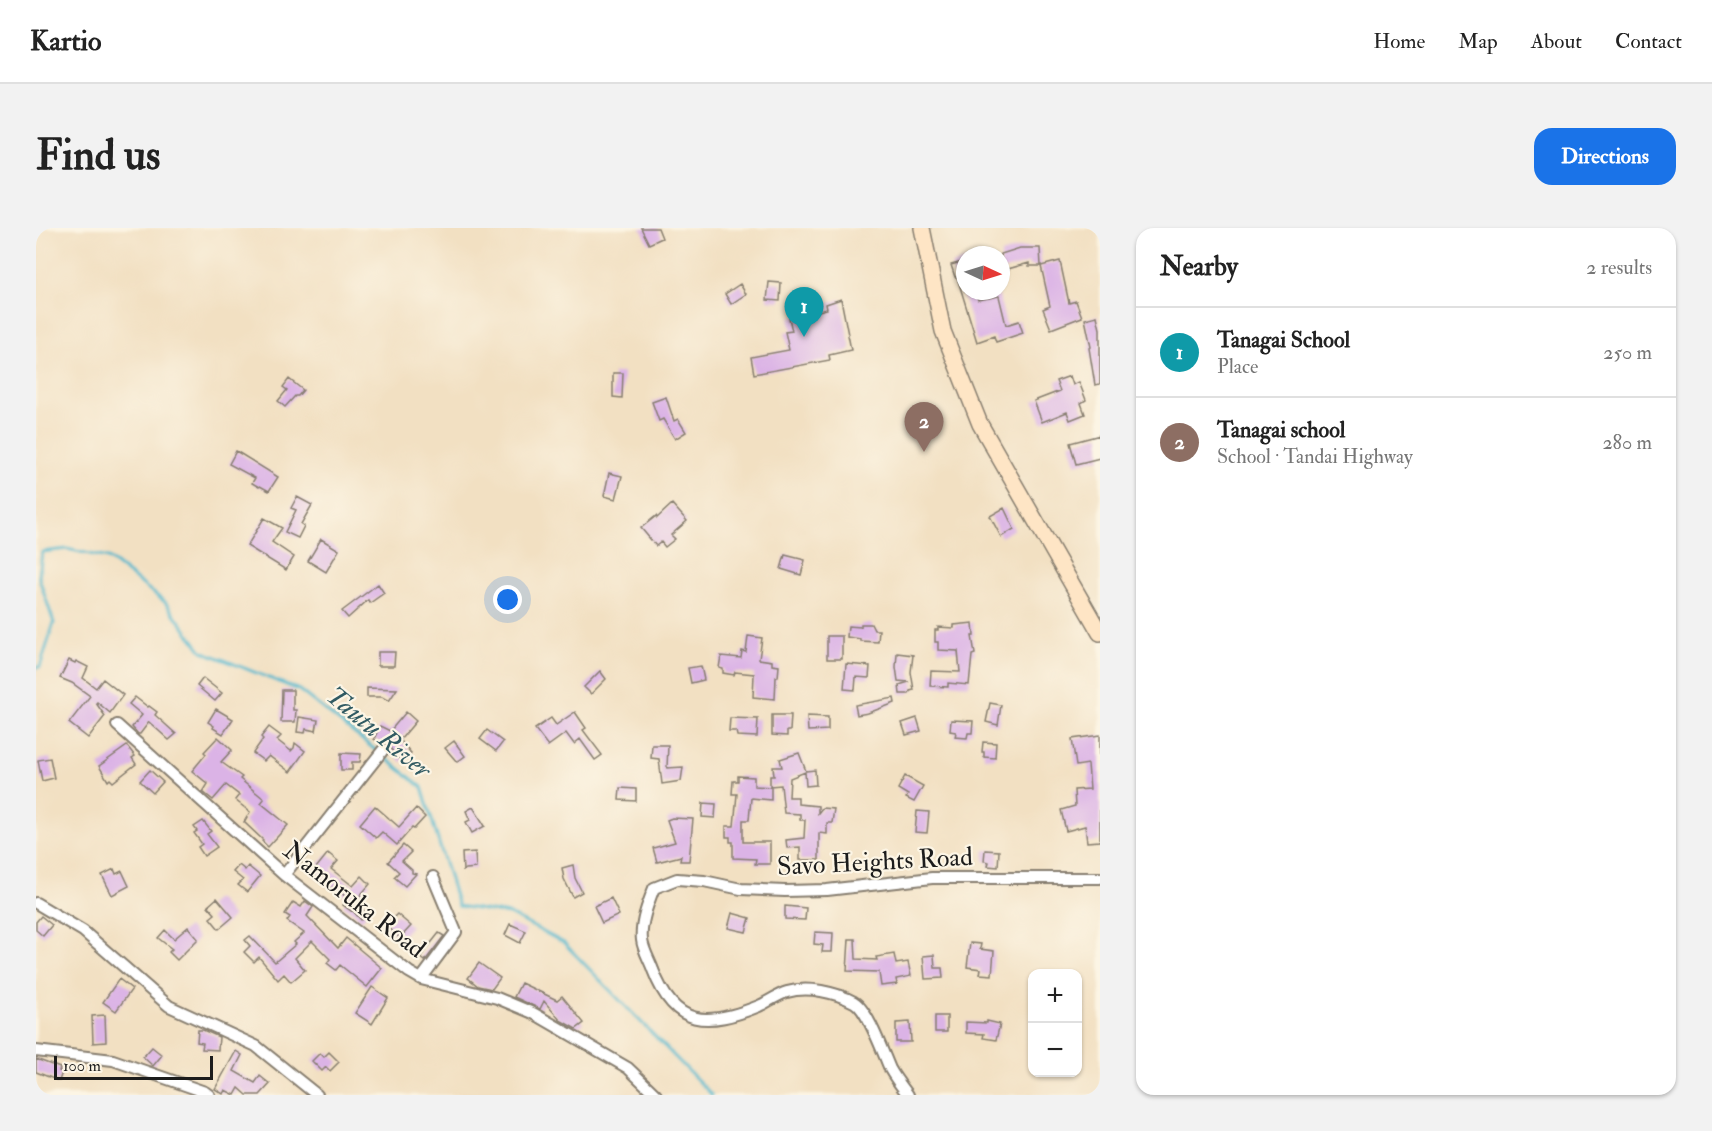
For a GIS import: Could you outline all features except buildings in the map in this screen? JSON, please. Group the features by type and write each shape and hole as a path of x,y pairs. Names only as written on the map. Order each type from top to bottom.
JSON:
{"main road":[{"path":"922,228 943,331 980,424 1100,633"}],"street":[{"name":"Namoruka Road","path":"117,725 284,875 404,969 421,979 497,998 533,1013 628,1068 656,1095"},
{"path":"284,875 383,750"},
{"path":"421,979 456,932 433,878"},
{"name":"Savo Heights Road","path":"908,1095 891,1071 878,1036 857,1004 836,994 808,990 788,992 757,1006 705,1020 683,1014 669,1002 655,976 642,940 645,910 654,888 677,879 704,881 741,889 785,891 827,890 932,878 1100,878"},
{"path":"36,903 83,931 169,1006 256,1046 313,1092"},
{"path":"36,1051 112,1060 209,1095"}],"waterway":[{"name":"Tautu River","path":"36,667 40,667 54,623 39,578 42,552 67,549 108,558 165,602 202,651 299,690 378,752"},
{"name":"Tautu River","path":"383,756 422,787 458,906 509,914 564,943 712,1095"}],"place":[{"name":"Tanagai School","path":"804,337"},
{"name":"Tanagai school","path":"924,452"}]}
